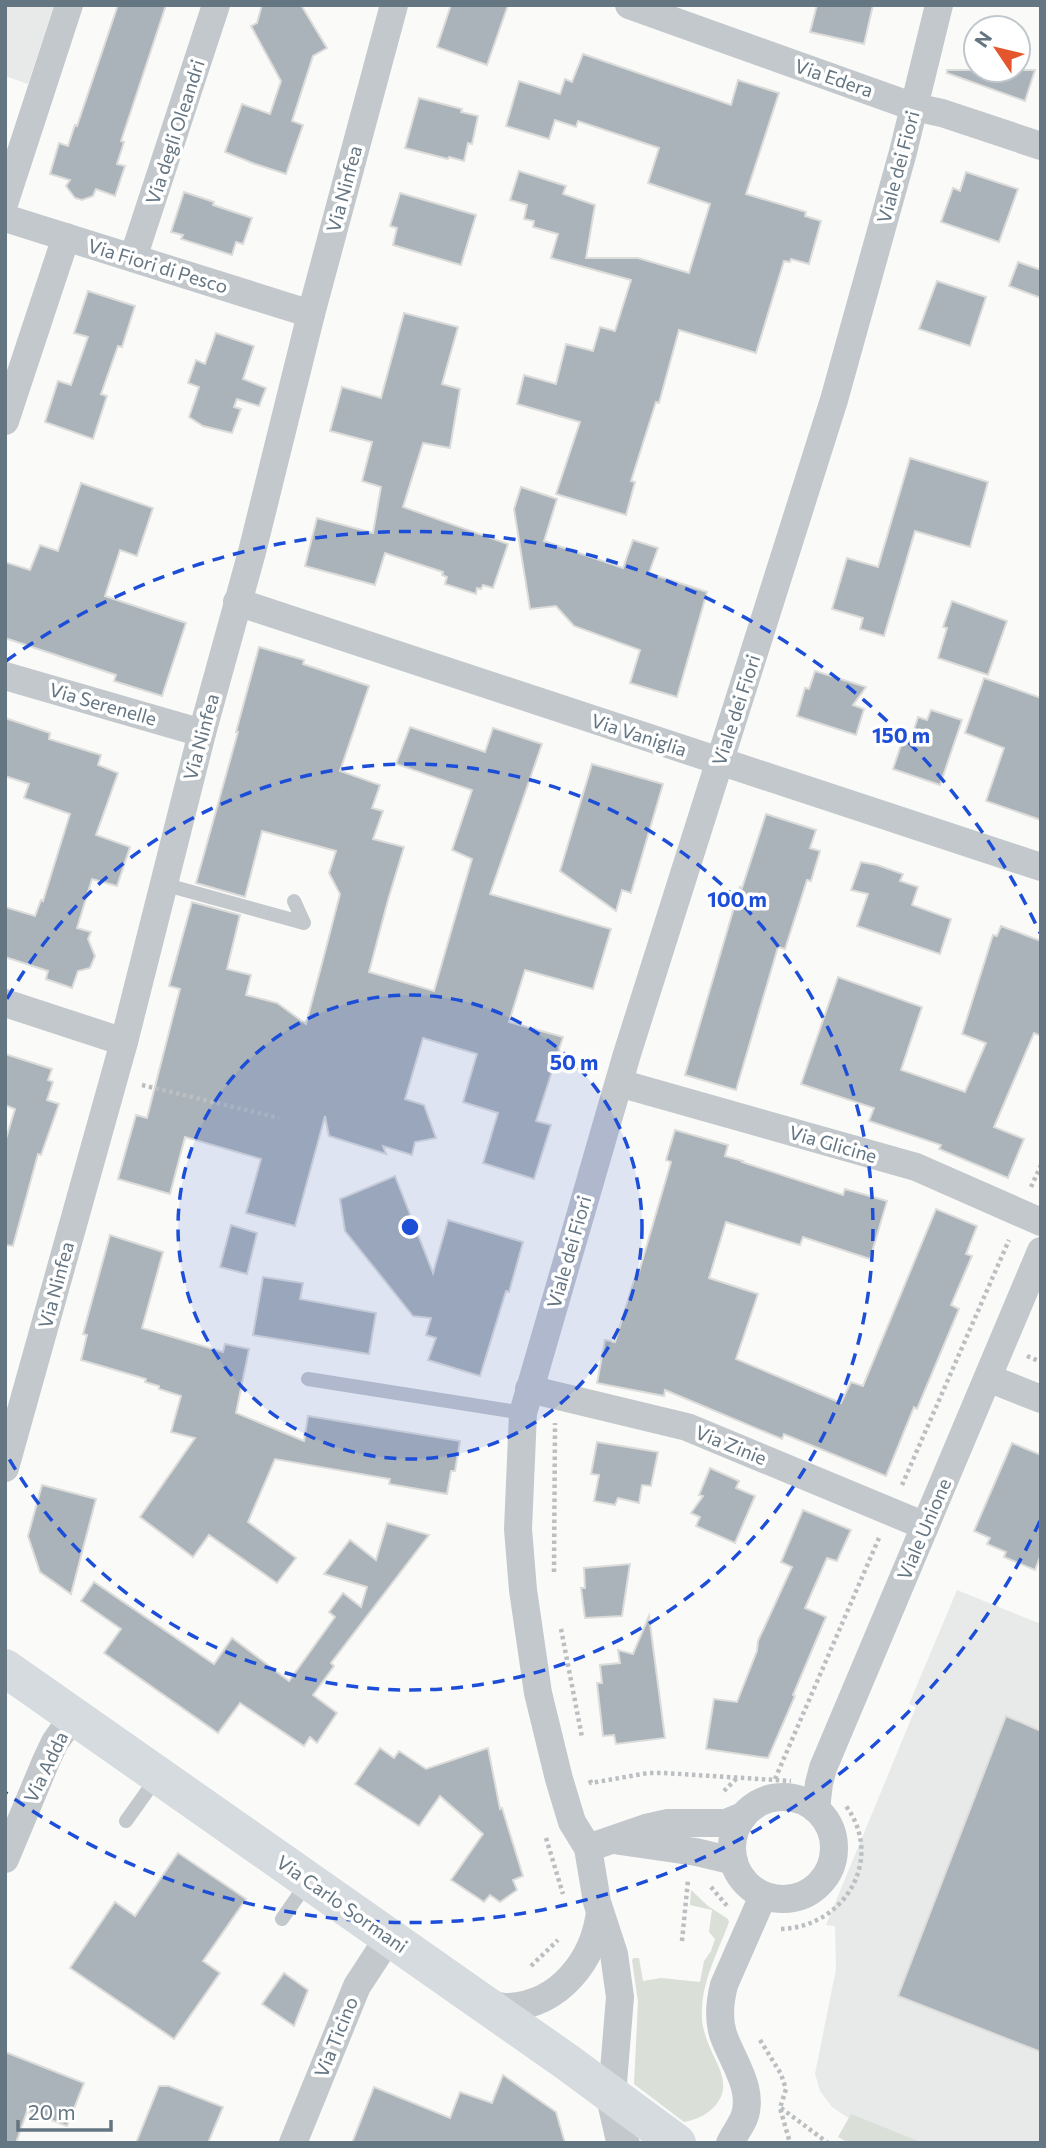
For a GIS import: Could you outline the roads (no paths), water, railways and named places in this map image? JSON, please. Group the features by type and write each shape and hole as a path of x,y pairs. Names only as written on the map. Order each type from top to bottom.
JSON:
{"main road":[{"name":"Via Carlo Sormani","path":"5,1668 677,2143"}],"street":[{"path":"5,201 69,5"},
{"name":"Via degli Oleandri","path":"133,258 216,5"},
{"name":"Via Ninfea","path":"5,1468 124,1042 311,314 394,5"},
{"name":"Via Edera","path":"629,5 914,107 942,113 1041,146"},
{"name":"Viale dei Fiori","path":"481,2002 506,2007 527,2005 561,1989 579,1969 598,1929 601,1844 572,1822 562,1790 538,1693 523,1590 518,1529 536,1399 619,1083 834,400 939,5"},
{"name":"Via Fiori di Pesco","path":"5,218 311,314"},
{"path":"5,421 66,237"},
{"name":"Via Vaniglia","path":"236,603 1041,867"},
{"name":"Via Serenelle","path":"5,676 202,733"},
{"path":"5,1003 124,1042"},
{"name":"Via Glicine","path":"619,1083 916,1167 1030,1218"},
{"name":"Viale Unione","path":"828,1803 819,1783 823,1768 925,1525 1000,1383 1041,1251"},
{"path":"1000,1383 1041,1399"},
{"name":"Via Zinie","path":"536,1399 687,1427 925,1525"},
{"name":"Via Adda","path":"5,1859 55,1742 74,1715"},
{"path":"601,1844 668,1823 726,1823 743,1816 758,1804 784,1797 828,1803 834,1842 833,1858 825,1879 812,1891 785,1899 763,1896 745,1883 734,1861 733,1837 743,1816"},
{"path":"601,1844 696,1852 734,1861"},
{"path":"730,2143 744,2118 745,2091 723,2034 721,1997 763,1896"},
{"name":"Viale dei Fiori","path":"600,1912 614,1954 620,1997 612,2095"},
{"name":"Via Ticino","path":"293,2143 357,1986 389,1937"},
{"path":"612,2095 623,2143"}],"lane":[{"path":"163,884 304,923 294,901"},
{"path":"308,1380 536,1399"},
{"path":"126,1821 158,1776"},
{"path":"282,1919 308,1880"}]}
